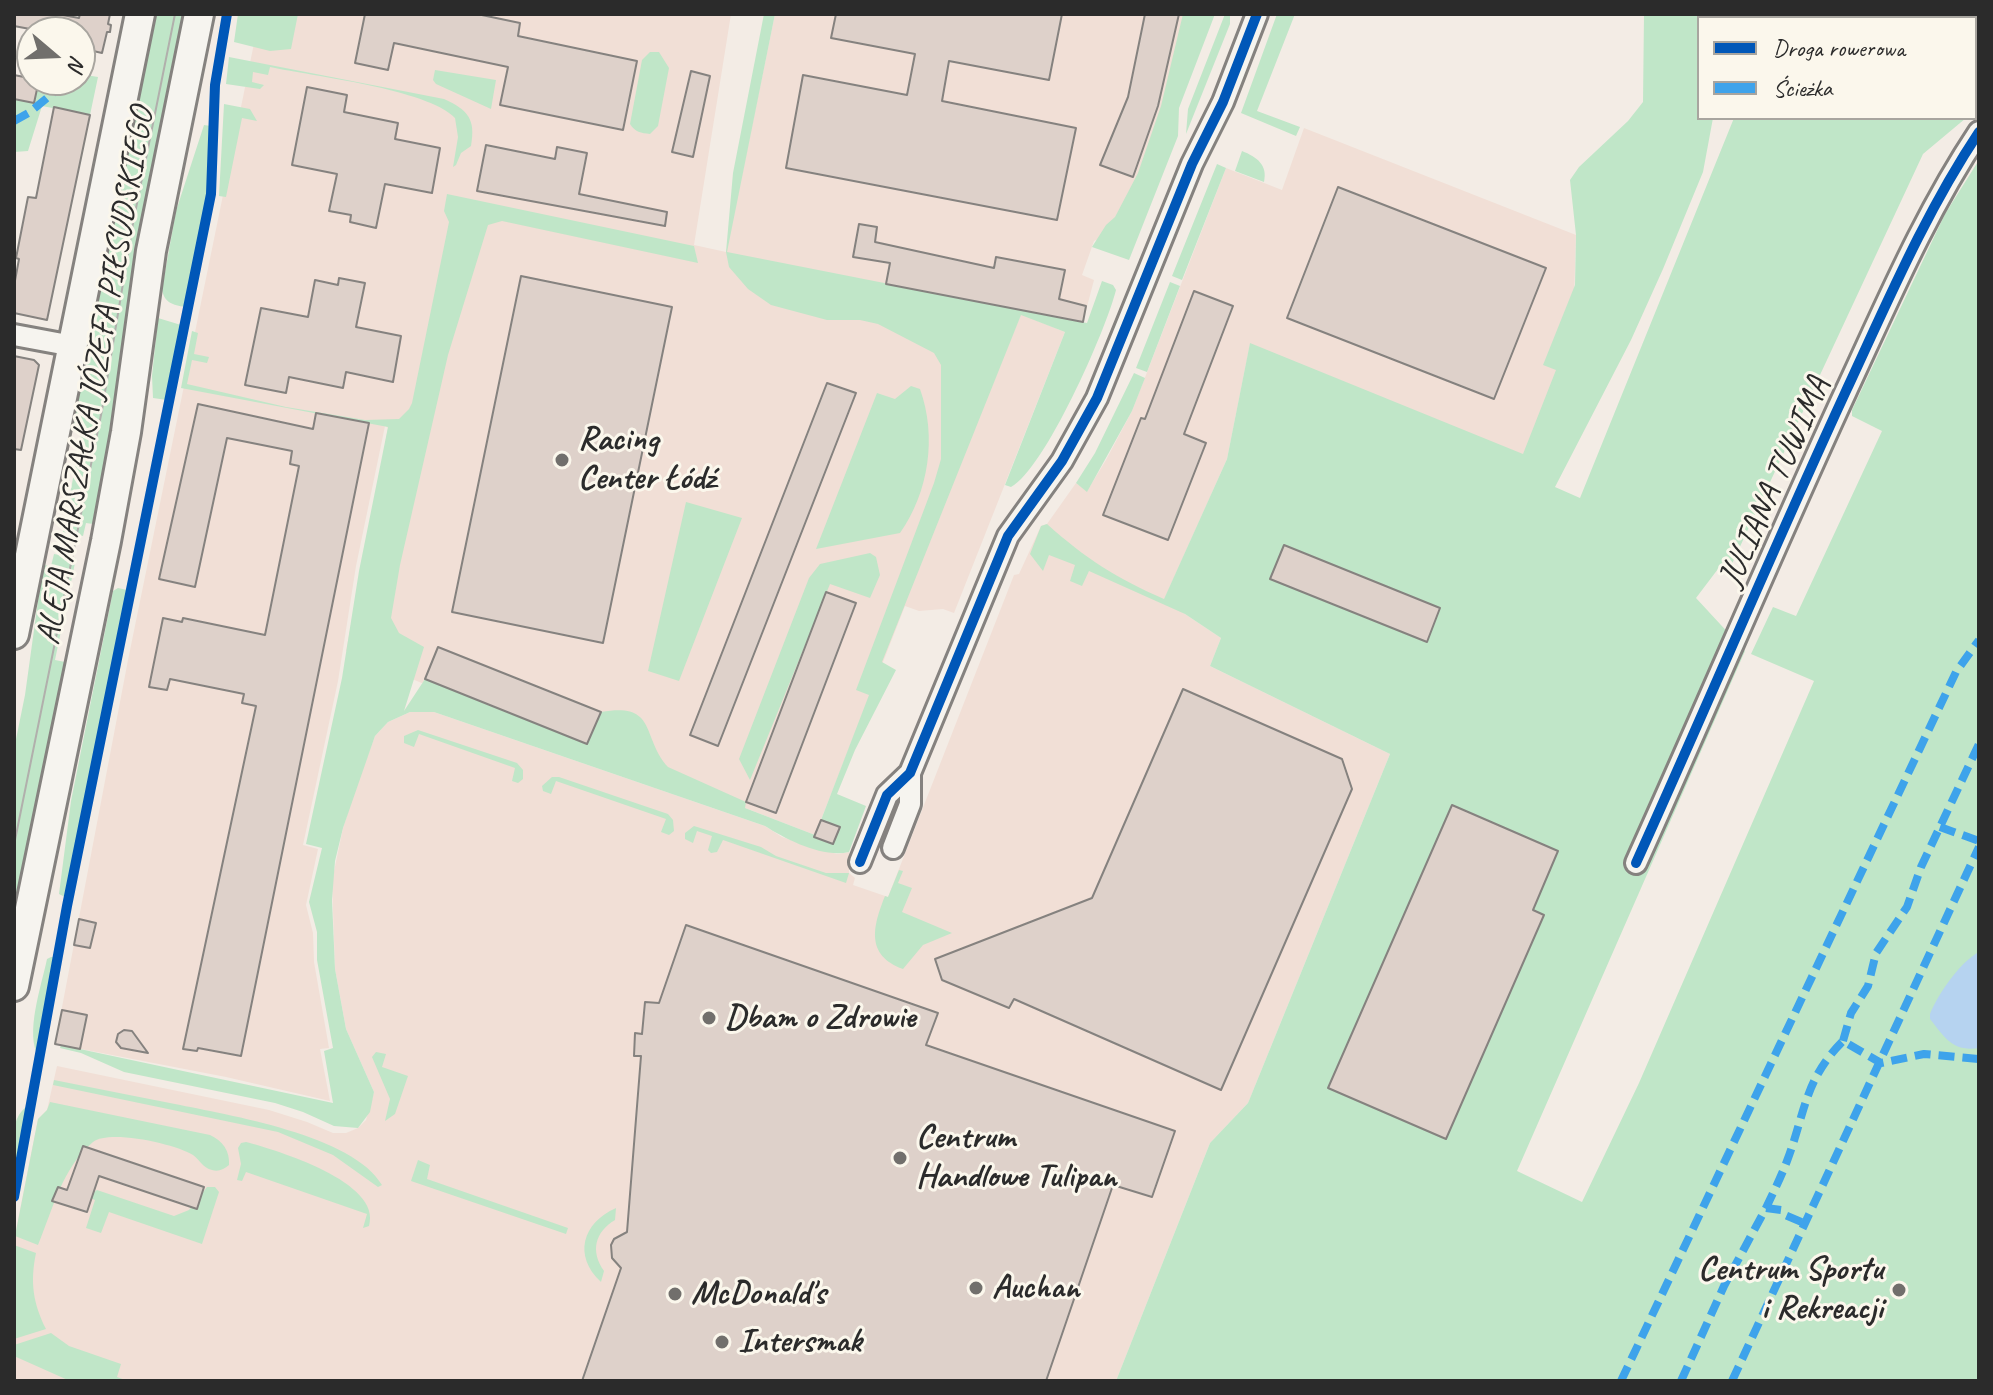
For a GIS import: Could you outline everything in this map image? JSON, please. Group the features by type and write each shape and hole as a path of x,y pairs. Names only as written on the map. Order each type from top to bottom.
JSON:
{"main road":[{"name":"ALEJA MARSZAŁKA JÓZEFA PIŁSUDSKIEGO","path":"14,634 21,567 73,346 140,14"},
{"name":"ALEJA MARSZAŁKA JÓZEFA PIŁSUDSKIEGO","path":"14,986 111,513 126,432 151,251 199,14"}],"street":[{"path":"893,848 910,804 910,773 1008,536 1062,461 1108,374 1192,164 1223,102 1257,14"},
{"name":"JULIANA TUWIMA","path":"1636,863 1916,241 1946,183 1979,132"},
{"path":"14,335 73,346"},
{"path":"860,862 887,795 910,773"}],"shaded area":[{"path":"260,14 731,14 694,245 726,252 775,14 1208,14 1129,225 1094,241 1082,275 1094,280 1083,322 987,304 976,368 936,521 1021,314 1065,332 954,613 943,609 919,611 905,606 815,835 346,651 388,428 385,426 356,566 338,681 303,845 318,849 306,905 313,933 314,962 329,1048 320,1049 330,1101 55,1044 128,660"},
{"path":"1304,128 1576,235 1574,299 1537,461 1250,344 1227,459 1164,600 1221,638 1210,666 1390,754 1248,1103 1210,1143 1116,1381 14,1381 14,1240 38,1119 47,1110 57,1066 269,1110 333,1133 346,1133 366,1120 374,1092 346,1029 335,969 332,881 355,789 375,736 388,722 410,712 434,712 765,826 782,837 837,854 849,852 849,873 855,878 853,885 888,897 1014,575 1019,574 1041,526 1047,524 1076,483 1087,491 1132,411 1226,168 1282,190"}],"green space":[{"path":"155,14 183,14 136,248 114,415 93,524 86,523 83,536 63,532 82,430 71,427"},
{"path":"238,14 298,14 291,49 270,51 234,42"},
{"path":"764,14 775,14 727,252 1087,323 1102,281 1113,285 1116,290 1100,335 1057,427 1025,475 1011,487 1005,485 1065,332 1021,315 882,662 896,670 855,750 837,794 866,806 849,852 828,852 806,846 765,826 434,712 410,712 388,722 375,736 343,828 335,861 332,900 335,969 346,1029 374,1092 370,1112 358,1128 334,1126 275,1103 124,1072 81,1053 60,1048 61,1045 333,1103 324,1051 333,1048 317,960 317,932 309,902 322,848 306,844 342,678 359,571 388,427 181,388 192,331 198,333 194,354 209,357 207,363 192,360 187,384 286,407 365,420 399,419 412,403 449,222 444,211 447,194 694,246 698,263 502,221 488,225 448,355 400,565 391,618 399,633 424,647 404,711 425,679 587,744 601,712 632,712 646,724 668,767 746,802 745,808 832,844 839,827 821,820 869,695 856,690 941,459 941,365 934,353 878,324 860,320 827,320 771,305 748,289 729,267 726,252 733,173"},
{"path":"1183,14 1215,14 1179,108 1178,136 1129,260 1092,247 1115,217 1138,173 1161,106"},
{"path":"1225,14 1230,14 1230,24 1186,134 1188,109"},
{"path":"1277,14 1295,14 1257,111 1300,127 1296,136 1241,113"},
{"path":"1644,14 1715,14 1697,16 1697,120 1713,120 1703,172 1631,340 1555,487 1580,498 1733,120 1964,120 1923,154 1730,568 1721,565 1696,598 1745,651 1517,1171 1582,1202 1639,1083 1814,681 1751,654 1773,607 1796,616 1882,431 1852,416 1852,410 1945,214 1979,160 1979,1381 1116,1381 1210,1143 1248,1103 1390,754 1210,666 1221,638 1185,614 1089,571 1082,586 1070,581 1075,565 1049,555 1043,571 1030,554 1041,526 1047,524 1102,567 1164,599 1227,459 1250,343 1523,454 1556,370 1543,365 1575,285 1576,235 1570,180 1643,102"},
{"path":"1979,14 1979,104 1977,107 1977,16 1782,16"},
{"path":"650,52 659,52 669,68 658,126 650,134 638,132 630,124 642,60"},
{"path":"229,57 444,99 468,116 472,129 471,146 461,153 453,167 458,137 455,118 420,99 368,85 270,67 268,75 253,72 252,82 264,85 260,89 226,84"},
{"path":"435,70 496,80 491,109 436,84 433,80"},
{"path":"36,96 94,96 90,115 42,106 28,151 14,152 14,99 34,103"},
{"path":"224,104 250,109 257,121 242,118 226,197 219,196"},
{"path":"204,125 211,126 208,193 185,307 170,302 162,289 176,211"},
{"path":"1242,151 1260,162 1264,182 1235,171"},
{"path":"1217,164 1226,168 1182,280 1172,276"},
{"path":"1170,282 1180,286 1147,372 1136,368"},
{"path":"158,318 181,325 167,400 153,398"},
{"path":"1134,373 1145,378 1132,411 1087,492 1076,483 1095,453"},
{"path":"911,386 920,389 929,444 924,482 910,517 900,533 816,549 877,393 895,399"},
{"path":"686,502 742,518 679,681 648,671"},
{"path":"870,553 876,557 880,575 870,598 830,584 750,780 739,759 809,578 820,564"},
{"path":"54,554 76,558 55,660 65,662 14,914 14,749 25,695 43,565 51,566"},
{"path":"118,588 127,590 65,897 59,894 71,801 113,591"},
{"path":"418,730 517,763 523,770 523,779 518,783 512,781 515,768 419,734 414,747 404,743 404,736"},
{"path":"552,777 668,814 673,820 674,831 669,835 661,832 666,819 556,781 551,794 543,791 542,786"},
{"path":"694,826 761,847 776,856 826,873 849,873 846,883 723,840 717,852 711,853 708,850 712,836 697,831 693,843 685,839 685,833"},
{"path":"899,870 903,871 898,883 912,888 902,912 952,933 923,945 903,969 882,956 875,938 877,918"},
{"path":"54,957 39,1057 33,1036 34,1023 47,959"},
{"path":"376,1052 386,1054 382,1067 408,1076 395,1114 385,1121 390,1099 372,1057"},
{"path":"54,1080 226,1114 288,1130 345,1153 367,1168 382,1185 378,1187 333,1155 278,1132 53,1085"},
{"path":"50,1102 210,1135 225,1147 229,1165 221,1170 212,1170 193,1155 172,1146 127,1138 101,1138 82,1152 73,1164 38,1245 15,1236 38,1119"},
{"path":"30,1104 14,1181 14,1129 22,1111"},
{"path":"246,1142 302,1160 344,1182 360,1195 369,1210 369,1226 363,1228 367,1214 246,1172 242,1181 237,1180 241,1164 238,1148"},
{"path":"418,1160 430,1165 427,1179 568,1228 566,1234 411,1181"},
{"path":"207,1187 215,1187 219,1192 202,1244 109,1212 101,1233 86,1228 95,1200 88,1197 97,1190 174,1216 189,1210"},
{"path":"616,1208 615,1220 603,1230 597,1242 597,1256 604,1271 601,1282 587,1262 585,1241 595,1222"},
{"path":"14,1245 36,1253 34,1292 46,1329 14,1339"},
{"path":"51,1333 69,1346 121,1364 117,1377 128,1381 70,1381 14,1356 14,1345"}],"water":[{"path":"1979,952 1979,1048 1962,1048 1945,1038 1930,1019 1930,1014 1950,979"}],"building":[{"path":"14,14 68,16 16,16 14,26"},
{"path":"80,14 110,14 110,32 107,32 102,53 96,52 96,16"},
{"path":"365,14 477,14 520,23 518,36 637,61 623,130 500,105 508,67 394,43 388,70 355,63"},
{"path":"836,14 1062,14 1049,80 949,61 942,101 1076,128 1057,220 786,168 803,75 907,95 915,54 831,38"},
{"path":"1145,14 1179,14 1158,106 1133,177 1100,165 1128,97"},
{"path":"691,71 710,76 693,157 672,152"},
{"path":"14,75 16,96 36,96 34,103 14,99"},
{"path":"307,87 347,95 344,112 398,123 395,139 440,148 432,193 385,184 376,228 350,222 351,215 329,211 337,174 292,165"},
{"path":"54,107 90,115 47,320 14,313 14,286 28,197 36,198"},
{"path":"486,145 555,159 557,147 587,153 579,194 667,212 665,226 477,191"},
{"path":"1338,187 1546,268 1494,399 1287,318"},
{"path":"859,224 877,227 875,242 994,268 996,257 1065,270 1059,299 1086,306 1083,322 886,284 890,263 853,257"},
{"name":"Racing Center Łódź","path":"521,276 672,307 603,643 452,612"},
{"path":"339,278 365,283 356,327 401,336 393,382 346,372 343,388 289,377 286,393 245,385 261,308 308,317 315,280 338,285"},
{"path":"1194,291 1233,306 1184,434 1206,443 1168,540 1103,515 1141,418 1145,419"},
{"path":"14,356 34,360 39,365 21,450 14,449"},
{"path":"827,383 856,393 718,746 690,735"},
{"path":"198,404 313,429 316,413 369,423 241,1056 198,1048 197,1051 183,1049 256,706 242,703 244,694 170,679 167,690 149,687 163,618 182,622 183,618 265,635 299,466 290,464 292,451 227,438 195,587 159,579"},
{"path":"1284,545 1440,608 1427,642 1270,579"},
{"path":"826,592 856,603 776,813 746,802"},
{"path":"438,647 601,712 587,744 425,679"},
{"path":"1183,689 1342,759 1352,789 1221,1090 1014,999 1009,1008 942,980 935,959 1092,898"},
{"path":"1452,805 1558,851 1533,910 1544,915 1446,1139 1328,1088"},
{"path":"821,820 840,827 833,844 814,837"},
{"path":"79,919 96,923 90,948 74,945"},
{"name":"Centrum Handlowe Tulipan","path":"686,925 938,1013 926,1045 1175,1131 1152,1197 1113,1185 1046,1381 582,1381 621,1268 612,1258 611,1245 614,1239 627,1232 641,1056 634,1056 635,1033 642,1034 645,1002 659,1003"},
{"path":"62,1010 87,1015 80,1049 55,1044"},
{"path":"124,1030 132,1031 148,1053 121,1048 116,1042 118,1034"},
{"path":"83,1146 204,1187 197,1209 99,1176 87,1212 52,1201 58,1187 67,1190"}],"tram line":[{"path":"14,845 102,410 133,223 175,14"}],"marked path":[{"path":"14,121 50,96"},
{"path":"1621,1381 1956,672 1979,640"},
{"path":"1843,1041 1851,1013 1868,986 1876,953 1907,907 1921,867 1979,744"},
{"path":"1940,827 1979,841"},
{"path":"1732,1381 1979,847"},
{"path":"1766,1208 1787,1161 1813,1084 1830,1055 1843,1041 1881,1063 1924,1054 1979,1059"},
{"path":"1681,1381 1724,1286 1766,1208 1781,1210 1785,1215 1806,1224"}],"cycle path":[{"path":"14,1197 67,906 211,194 215,85 227,14"},
{"path":"860,862 887,795 910,773 1008,536 1062,461 1097,398 1192,164 1223,102 1257,14"},
{"path":"1636,863 1892,292 1941,194 1979,132"}],"place":[{"name":"Racing Center Łódź","path":"562,460"},
{"name":"Dbam o Zdrowie","path":"709,1018"},
{"name":"Centrum Handlowe Tulipan","path":"900,1158"},
{"name":"Auchan","path":"976,1288"},
{"name":"Centrum Sportu i Rekreacji","path":"1899,1290"},
{"name":"McDonald's","path":"675,1294"},
{"name":"Intersmak","path":"722,1342"}]}
